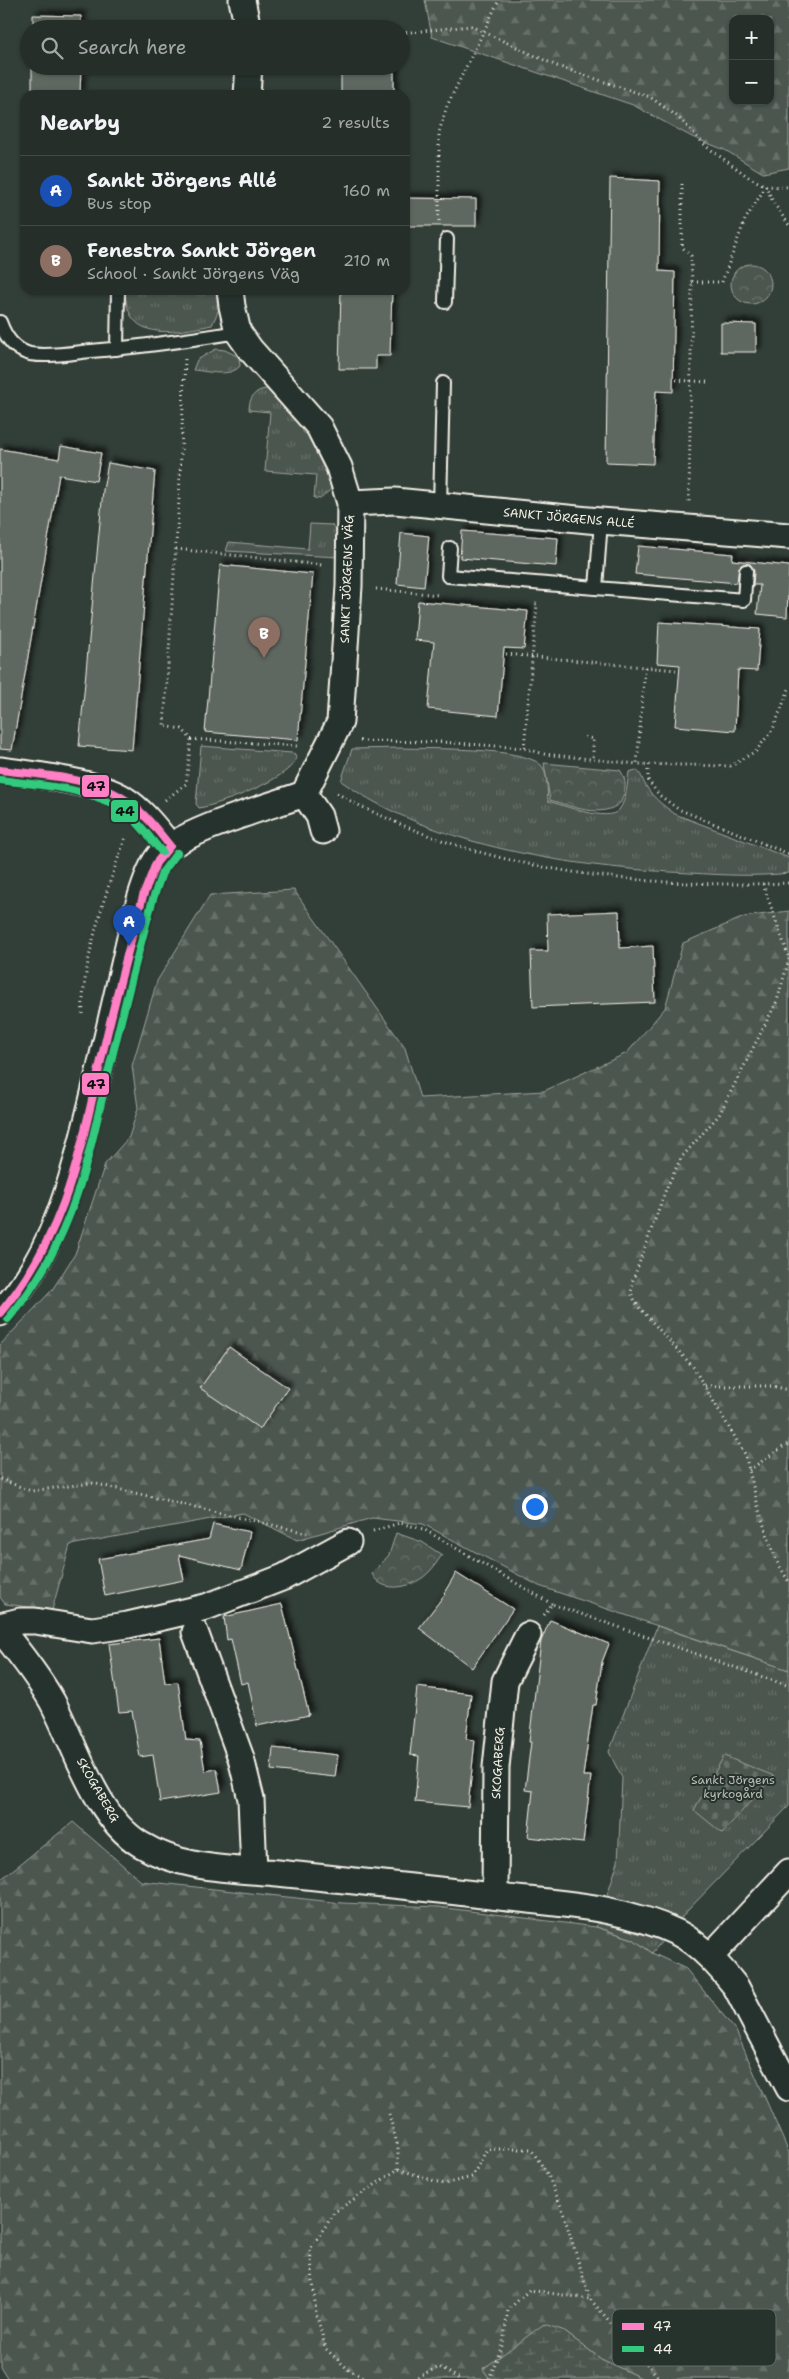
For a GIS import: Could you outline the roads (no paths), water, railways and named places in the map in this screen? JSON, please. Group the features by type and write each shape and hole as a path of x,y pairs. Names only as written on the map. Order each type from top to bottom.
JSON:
{"street":[{"path":"242,0 246,20"},
{"path":"247,90 248,75"},
{"name":"SANKT JÖRGENS VÄG","path":"231,295 238,332 250,349 319,427 339,467 350,503 350,568 340,722 304,794"},
{"name":"SANKT JÖRGENS ALLÉ","path":"350,503 395,501 601,522 789,536"},
{"path":"0,770 51,777 106,791 123,798 145,816 170,846"},
{"path":"0,1313 26,1281 46,1244 66,1196 80,1149 129,946 152,868 159,856 170,846 192,833 304,794 319,816 323,831"},
{"name":"SKOGABERG","path":"348,1542 284,1577 206,1607 128,1625 92,1630 35,1621 20,1621 0,1628 23,1656 51,1700 96,1792 111,1818 138,1843 179,1862 606,1909 642,1918 680,1934 710,1957 736,1987 789,2088"},
{"path":"195,1632 241,1758 251,1799 254,1871"},
{"name":"SKOGABERG","path":"494,1896 496,1768 505,1681 528,1635"},
{"path":"710,1957 789,1872"}],"lane":[{"path":"445,302 447,239"},
{"path":"117,349 118,295"},
{"path":"0,322 4,334 13,345 29,354 61,354 117,349 182,342 238,332"},
{"path":"440,506 443,383"},
{"path":"596,588 601,522"},
{"path":"450,548 448,576 744,600 746,570"}],"place":[{"name":"Fenestra Sankt Jörgen","path":"264,658"},
{"name":"Sankt Jörgens Allé","path":"129,946"}],"park label":[{"name":"Sankt Jörgens kyrkogård","path":"733,1787"}]}
